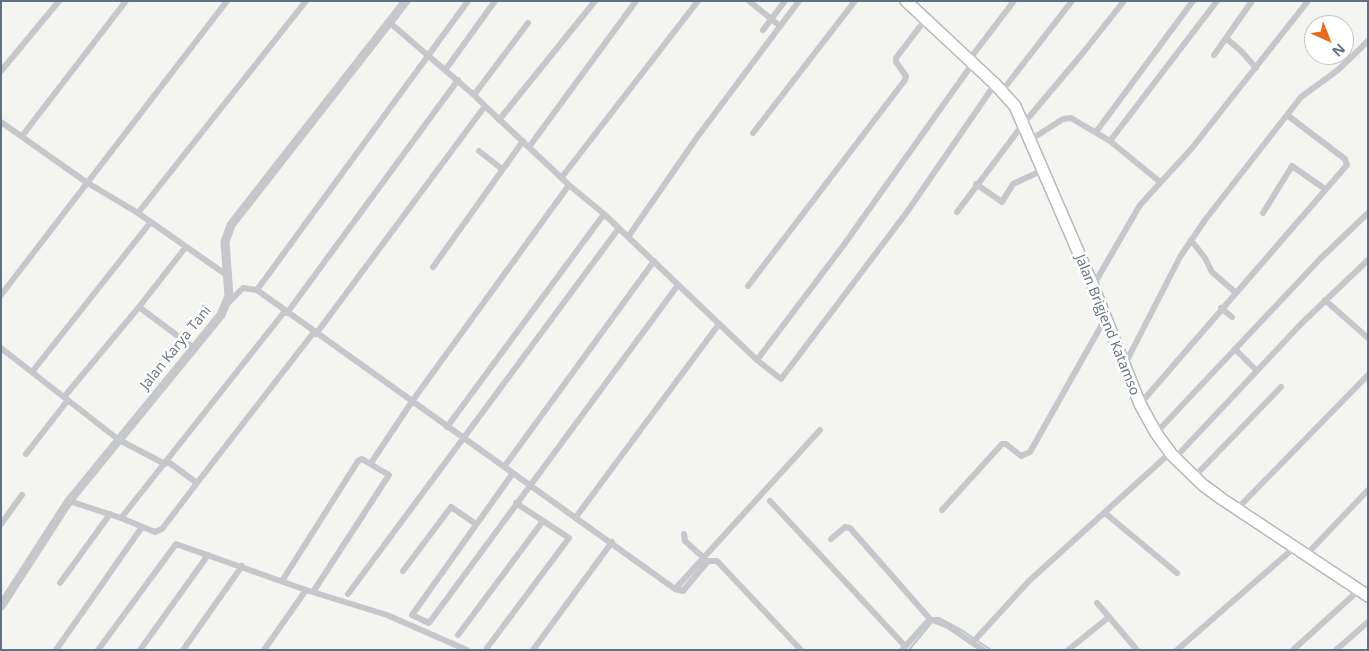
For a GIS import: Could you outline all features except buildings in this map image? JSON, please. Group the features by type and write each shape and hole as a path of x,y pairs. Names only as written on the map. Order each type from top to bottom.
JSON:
{"highway":[{"name":"Jalan Brigjend Katamso","path":"909,2 999,87 1024,123 1093,286 1123,368 1156,433 1172,455 1194,477 1237,510 1363,593"}],"street":[{"path":"1,71 59,1"},
{"path":"22,136 126,1"},
{"path":"1,295 34,255 86,182 227,1"},
{"path":"138,213 306,1"},
{"name":"Jalan Karya Tani","path":"1,606 69,501 221,315 228,303 225,242 232,225 406,1"},
{"path":"257,290 468,1"},
{"path":"446,69 495,1"},
{"path":"500,120 595,1"},
{"path":"529,147 636,1"},
{"path":"562,177 698,1"},
{"path":"749,1 780,26"},
{"path":"763,30 785,1"},
{"path":"628,236 698,136 799,1"},
{"path":"753,133 855,1"},
{"path":"757,360 843,246 1014,1"},
{"path":"389,22 446,69 569,185 628,236 779,379 783,378 999,87 1072,1"},
{"path":"957,212 976,184 1024,123 1124,1"},
{"path":"1096,132 1193,1"},
{"path":"1110,141 1217,1"},
{"path":"1214,55 1252,1"},
{"path":"1093,286 1136,211 1192,148 1308,1"},
{"path":"748,286 905,80 906,76 896,62 896,58 926,20"},
{"path":"474,95 528,23"},
{"path":"1226,38 1242,51 1256,68"},
{"path":"1123,368 1180,257 1191,240 1304,94 1338,70 1368,41"},
{"path":"121,518 286,312 458,80"},
{"path":"69,501 121,518 154,532 160,531 315,333 485,106"},
{"path":"1140,404 1347,161 1287,115"},
{"path":"1030,140 1066,118 1075,119 1110,141 1160,182"},
{"path":"1,122 86,182 138,213 185,248 228,276"},
{"path":"433,267 523,141"},
{"path":"479,151 502,169"},
{"path":"1263,214 1292,166 1325,189"},
{"path":"976,184 1002,202 1014,184 1043,170"},
{"path":"371,463 413,400 569,185"},
{"path":"1156,433 1320,259 1368,213"},
{"path":"447,427 604,214"},
{"path":"32,372 150,223"},
{"path":"348,594 619,228"},
{"path":"1191,240 1205,258 1212,272 1235,292"},
{"path":"26,454 66,399 185,248"},
{"path":"975,639 1029,581 1172,455 1325,300 1368,260"},
{"path":"504,467 654,261"},
{"path":"513,473 412,615 429,623 678,285"},
{"path":"228,303 243,288 257,290 315,333 413,400 447,427 612,542 675,589 683,591 708,561 717,561 801,650"},
{"path":"1325,300 1368,338"},
{"path":"139,307 194,348"},
{"path":"1221,308 1232,317"},
{"path":"942,510 1002,444 1006,444 1021,456 1030,452 1104,320"},
{"path":"576,517 720,324"},
{"path":"1,348 119,440 166,462 197,483"},
{"path":"1235,349 1257,371"},
{"path":"1237,510 1368,375"},
{"path":"1194,477 1282,387"},
{"path":"675,589 820,430"},
{"path":"264,650 310,591 388,477 387,473 371,463 362,459 359,460 282,581"},
{"path":"1306,555 1368,490"},
{"path":"1,524 22,494"},
{"path":"770,501 903,648 930,618"},
{"path":"487,648 569,538 516,503"},
{"path":"403,571 451,507 476,524"},
{"path":"60,583 110,514"},
{"path":"1105,514 1177,574"},
{"path":"458,635 543,521"},
{"path":"56,650 142,527"},
{"path":"831,539 845,527 850,528 930,618 975,639 984,650"},
{"path":"684,534 685,542 704,558"},
{"path":"533,650 612,542"},
{"path":"98,650 174,544 386,615 466,650"},
{"path":"1177,650 1295,547"},
{"path":"140,650 208,555"},
{"path":"183,650 242,566"},
{"path":"1293,650 1363,593"},
{"path":"1097,603 1137,650"},
{"path":"1068,650 1109,617"},
{"path":"1336,650 1368,622"}],"waterway":[{"path":"935,618 939,618 963,631 991,650"},
{"path":"909,650 932,622"}]}
